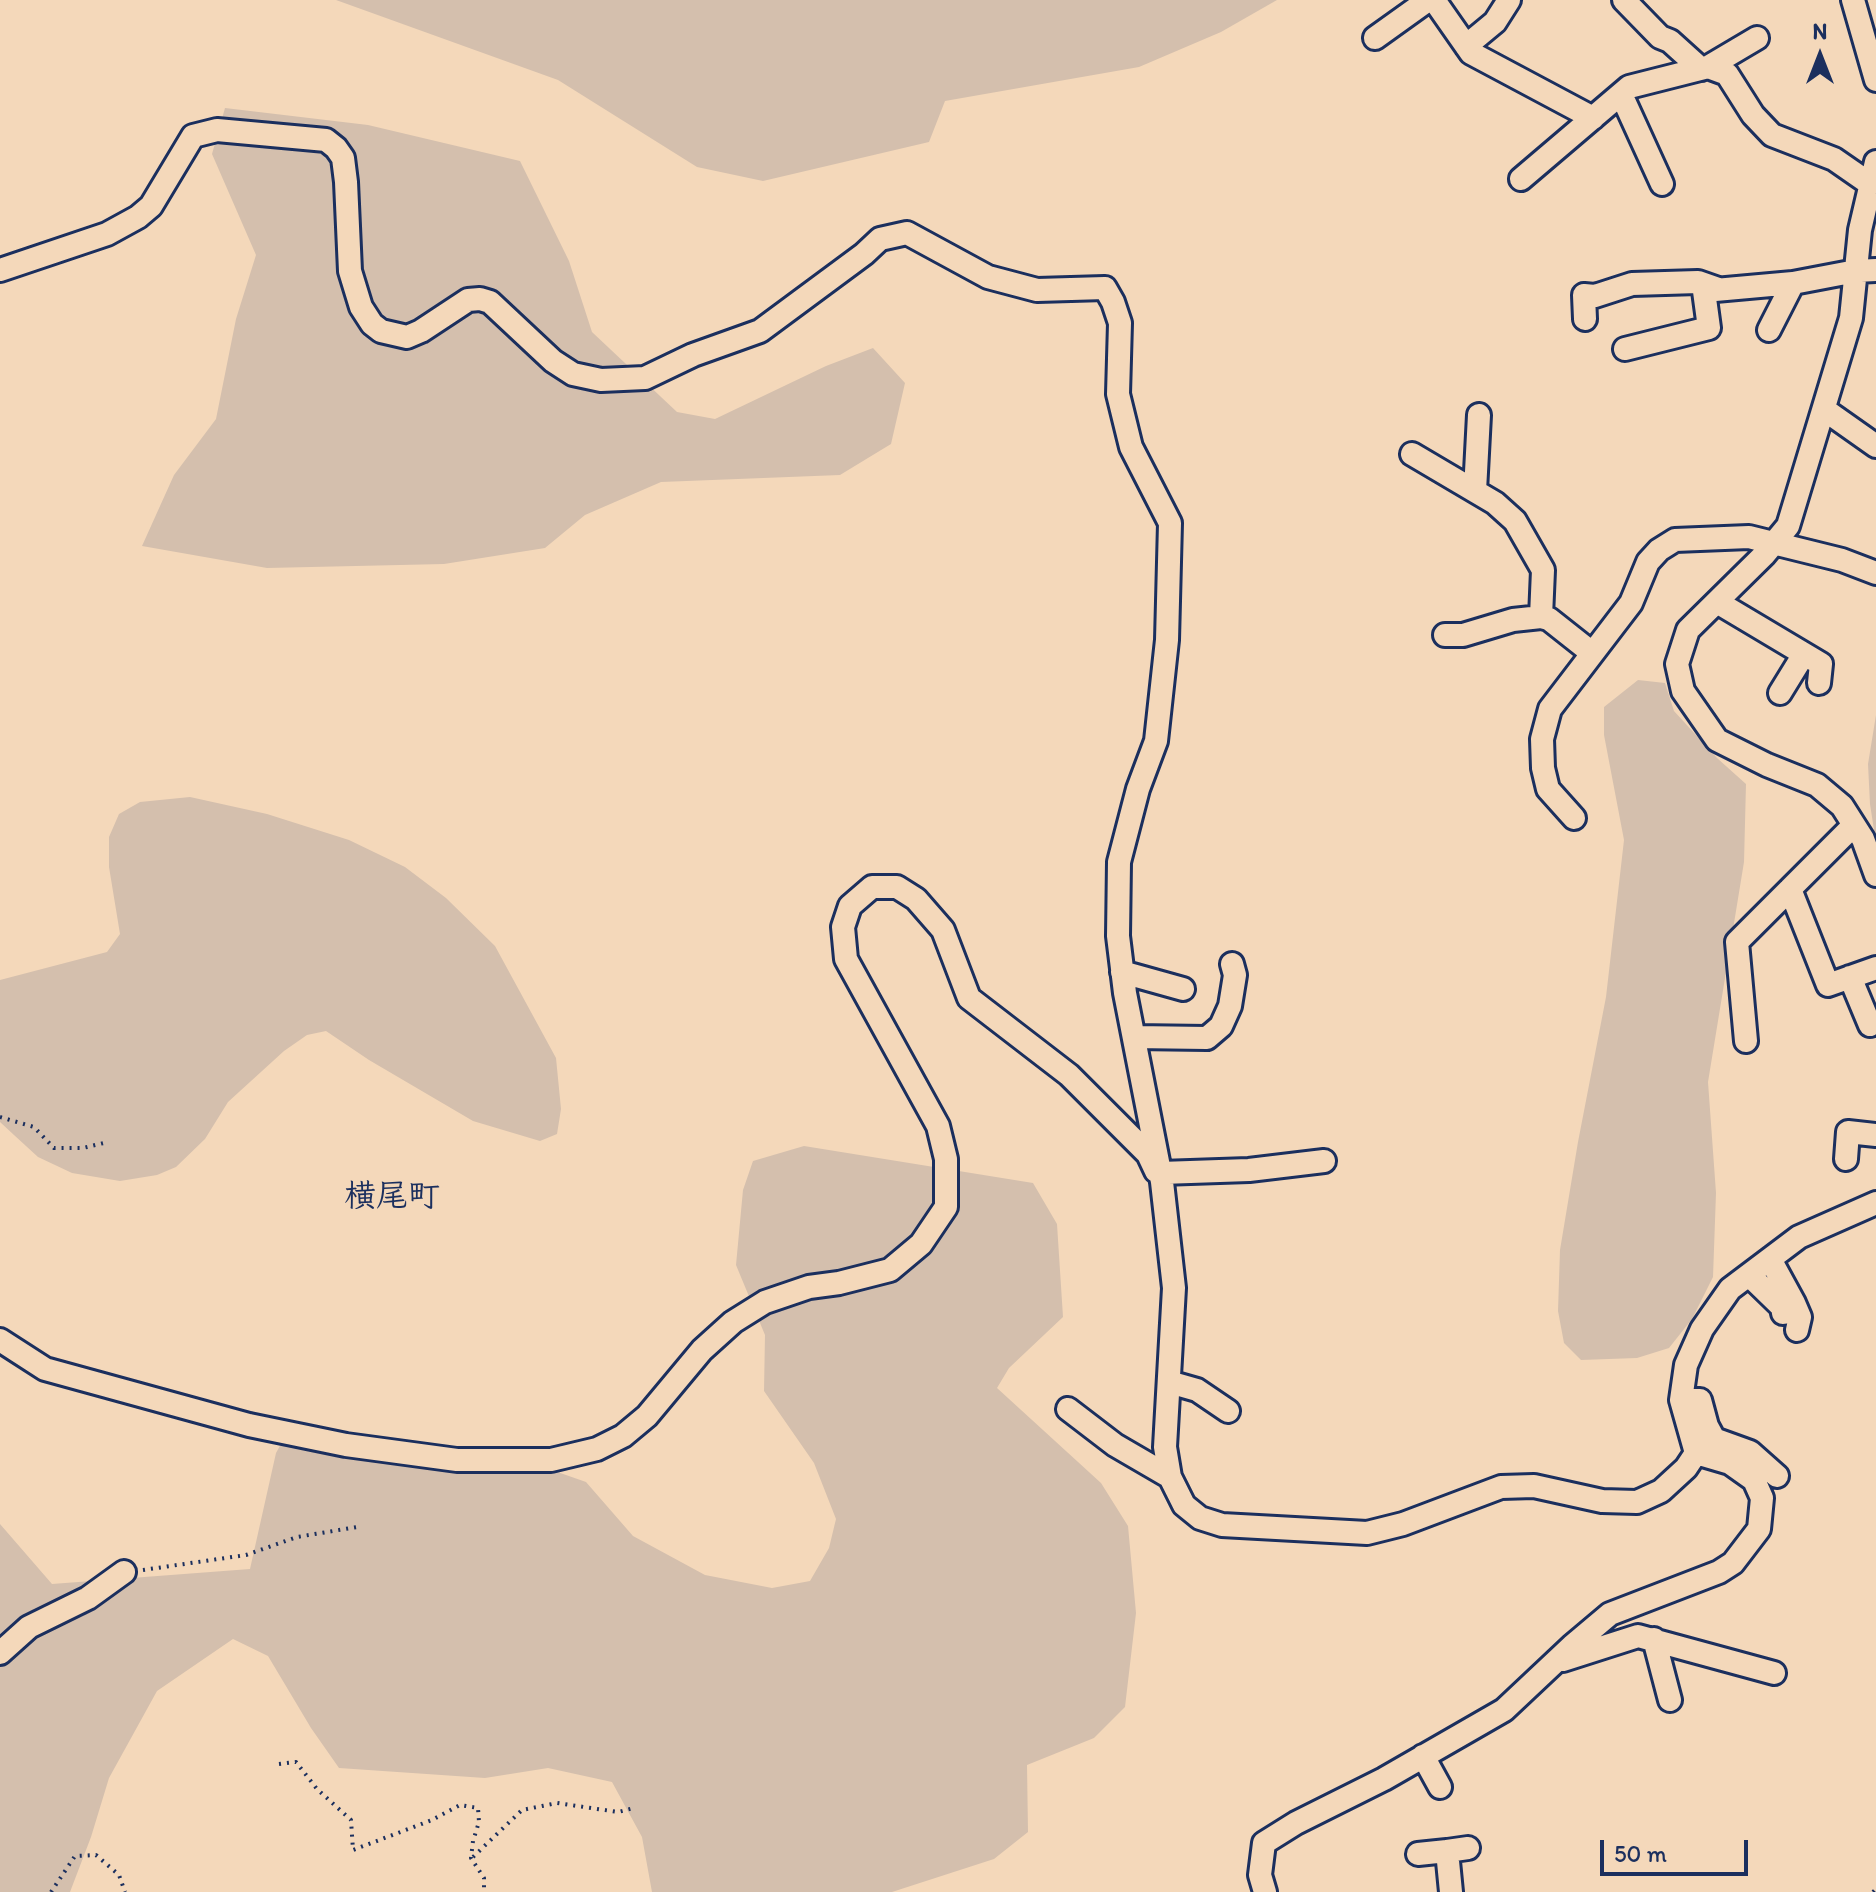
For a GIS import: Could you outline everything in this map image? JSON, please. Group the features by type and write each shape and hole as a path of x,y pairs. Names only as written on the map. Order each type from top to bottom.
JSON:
{"street":[{"path":"1375,38 1431,0 1471,53 1593,118"},
{"path":"1466,46 1495,22 1509,0"},
{"path":"1624,0 1660,37 1670,41 1704,68 1727,74 1753,115 1772,135 1834,159 1870,184"},
{"path":"1853,0 1876,80"},
{"path":"1521,179 1629,87 1704,68 1757,38"},
{"path":"1621,94 1662,184"},
{"path":"0,270 107,234 138,217 151,206 193,136 217,130 326,140 336,148 343,158 346,182 350,271 361,307 372,324 381,331 407,337 468,300 480,299 490,302 553,361 573,374 601,380 645,378 693,355 760,331 880,239 907,233 988,277 1037,290 1105,288 1120,323 1118,394 1131,447 1170,523 1167,640 1156,741 1138,789 1119,862 1118,936 1161,1178 1174,1288 1165,1447 1170,1477 1184,1505 1200,1518 1222,1525 1367,1533 1403,1524 1501,1487 1534,1486 1602,1501 1637,1502 1661,1491 1686,1468 1696,1453 1681,1400 1686,1365 1702,1329 1730,1289 1799,1237 1876,1203"},
{"path":"1876,162 1860,230 1866,271 1788,526 1688,630 1677,664 1683,691 1717,740 1817,785 1842,806 1863,839 1876,875"},
{"path":"1625,349 1709,328 1704,291 1793,283 1866,271"},
{"path":"1585,319 1584,295 1595,296 1632,284 1698,282 1719,290"},
{"path":"1769,330 1793,283"},
{"path":"1825,410 1876,446"},
{"path":"1475,491 1479,415"},
{"path":"1412,454 1495,503 1515,521 1543,570 1541,617"},
{"path":"1574,818 1548,789 1543,768 1542,739 1550,709 1631,603 1648,562 1667,545 1675,540 1749,537 1842,560 1876,573"},
{"path":"1717,602 1821,664 1819,683"},
{"path":"1445,635 1463,635 1513,620 1541,617 1549,619 1592,653"},
{"path":"1780,693 1804,654"},
{"path":"1746,1041 1737,942 1854,825"},
{"path":"0,1340 45,1369 249,1425 346,1445 457,1460 551,1460 597,1449 623,1436 647,1416 702,1350 733,1322 765,1302 809,1287 890,1270 921,1244 946,1207 946,1159 938,1126 846,959 843,927 850,906 872,887 897,887 916,899 943,930 969,998 1069,1075 1148,1154 1161,1178"},
{"path":"1790,889 1828,985 1876,968"},
{"path":"1134,1037 1207,1038 1221,1026 1230,1006 1235,975 1232,964"},
{"path":"1122,972 1183,989"},
{"path":"1850,977 1870,1025"},
{"path":"1846,1159 1848,1132 1876,1135"},
{"path":"1161,1178 1324,1161"},
{"path":"1749,1275 1782,1307 1790,1321 1800,1317 1770,1259"},
{"path":"1169,1382 1197,1390 1228,1411"},
{"path":"1681,1400 1700,1400 1714,1439 1750,1452 1777,1476"},
{"path":"1068,1409 1115,1445 1170,1477"},
{"path":"1265,1892 1260,1875 1264,1843 1504,1710 1610,1614 1719,1572 1733,1563 1759,1529 1762,1498 1754,1480 1730,1463 1696,1453"},
{"path":"0,1653 29,1627 88,1598 124,1572"},
{"path":"1554,1663 1638,1636 1774,1673"},
{"path":"1654,1639 1670,1700"},
{"path":"1423,1756 1440,1787"},
{"path":"1418,1854 1458,1850 1451,1892"}],"path":[{"path":"0,1117 34,1127 54,1148 83,1148 108,1142"},
{"path":"124,1572 246,1555 297,1537 357,1527"},
{"path":"279,1764 296,1762 317,1789 351,1820 353,1850 432,1820 460,1805 478,1808 479,1822 471,1858 484,1878 484,1892"},
{"path":"471,1858 522,1810 557,1803 618,1812 634,1808"},
{"path":"51,1892 75,1856 96,1855 119,1875 125,1892"}],"shaded area":[{"path":"336,0 1277,0 1221,32 1139,67 945,101 929,142 763,181 697,167 558,80"},
{"path":"225,108 368,125 520,161 569,261 592,332 677,412 715,419 826,366 873,348 905,383 891,444 840,475 661,482 585,515 545,548 444,564 267,568 142,546 174,475 216,419 236,319 256,255 212,154"},
{"path":"1638,680 1665,683 1674,711 1746,784 1744,862 1708,1082 1716,1193 1713,1277 1692,1319 1669,1348 1637,1358 1581,1360 1564,1343 1558,1311 1560,1250 1606,997 1624,840 1604,735 1604,707"},
{"path":"1876,715 1876,843 1868,764"},
{"path":"190,797 267,814 349,840 405,867 446,898 495,946 556,1058 561,1109 557,1134 540,1141 473,1121 326,1031 307,1035 284,1051 228,1102 205,1139 176,1167 157,1175 120,1181 72,1173 38,1157 14,1135 0,1122 0,980 107,952 120,934 109,867 109,837 119,814 140,802"},
{"path":"804,1146 1033,1183 1057,1224 1063,1317 1009,1368 997,1388 1101,1483 1128,1526 1136,1613 1125,1707 1094,1738 1027,1765 1028,1832 994,1859 892,1892 652,1892 642,1837 612,1782 548,1768 485,1778 339,1768 268,1656 233,1639 157,1691 109,1778 70,1892 0,1892 0,1524 52,1584 250,1569 276,1453 287,1433 419,1466 546,1468 586,1482 633,1536 705,1575 772,1588 810,1581 829,1548 836,1519 814,1463 764,1391 765,1335 736,1265 743,1190 753,1161"}],"district":[{"name":"横尾町","path":"392,1198"}]}
